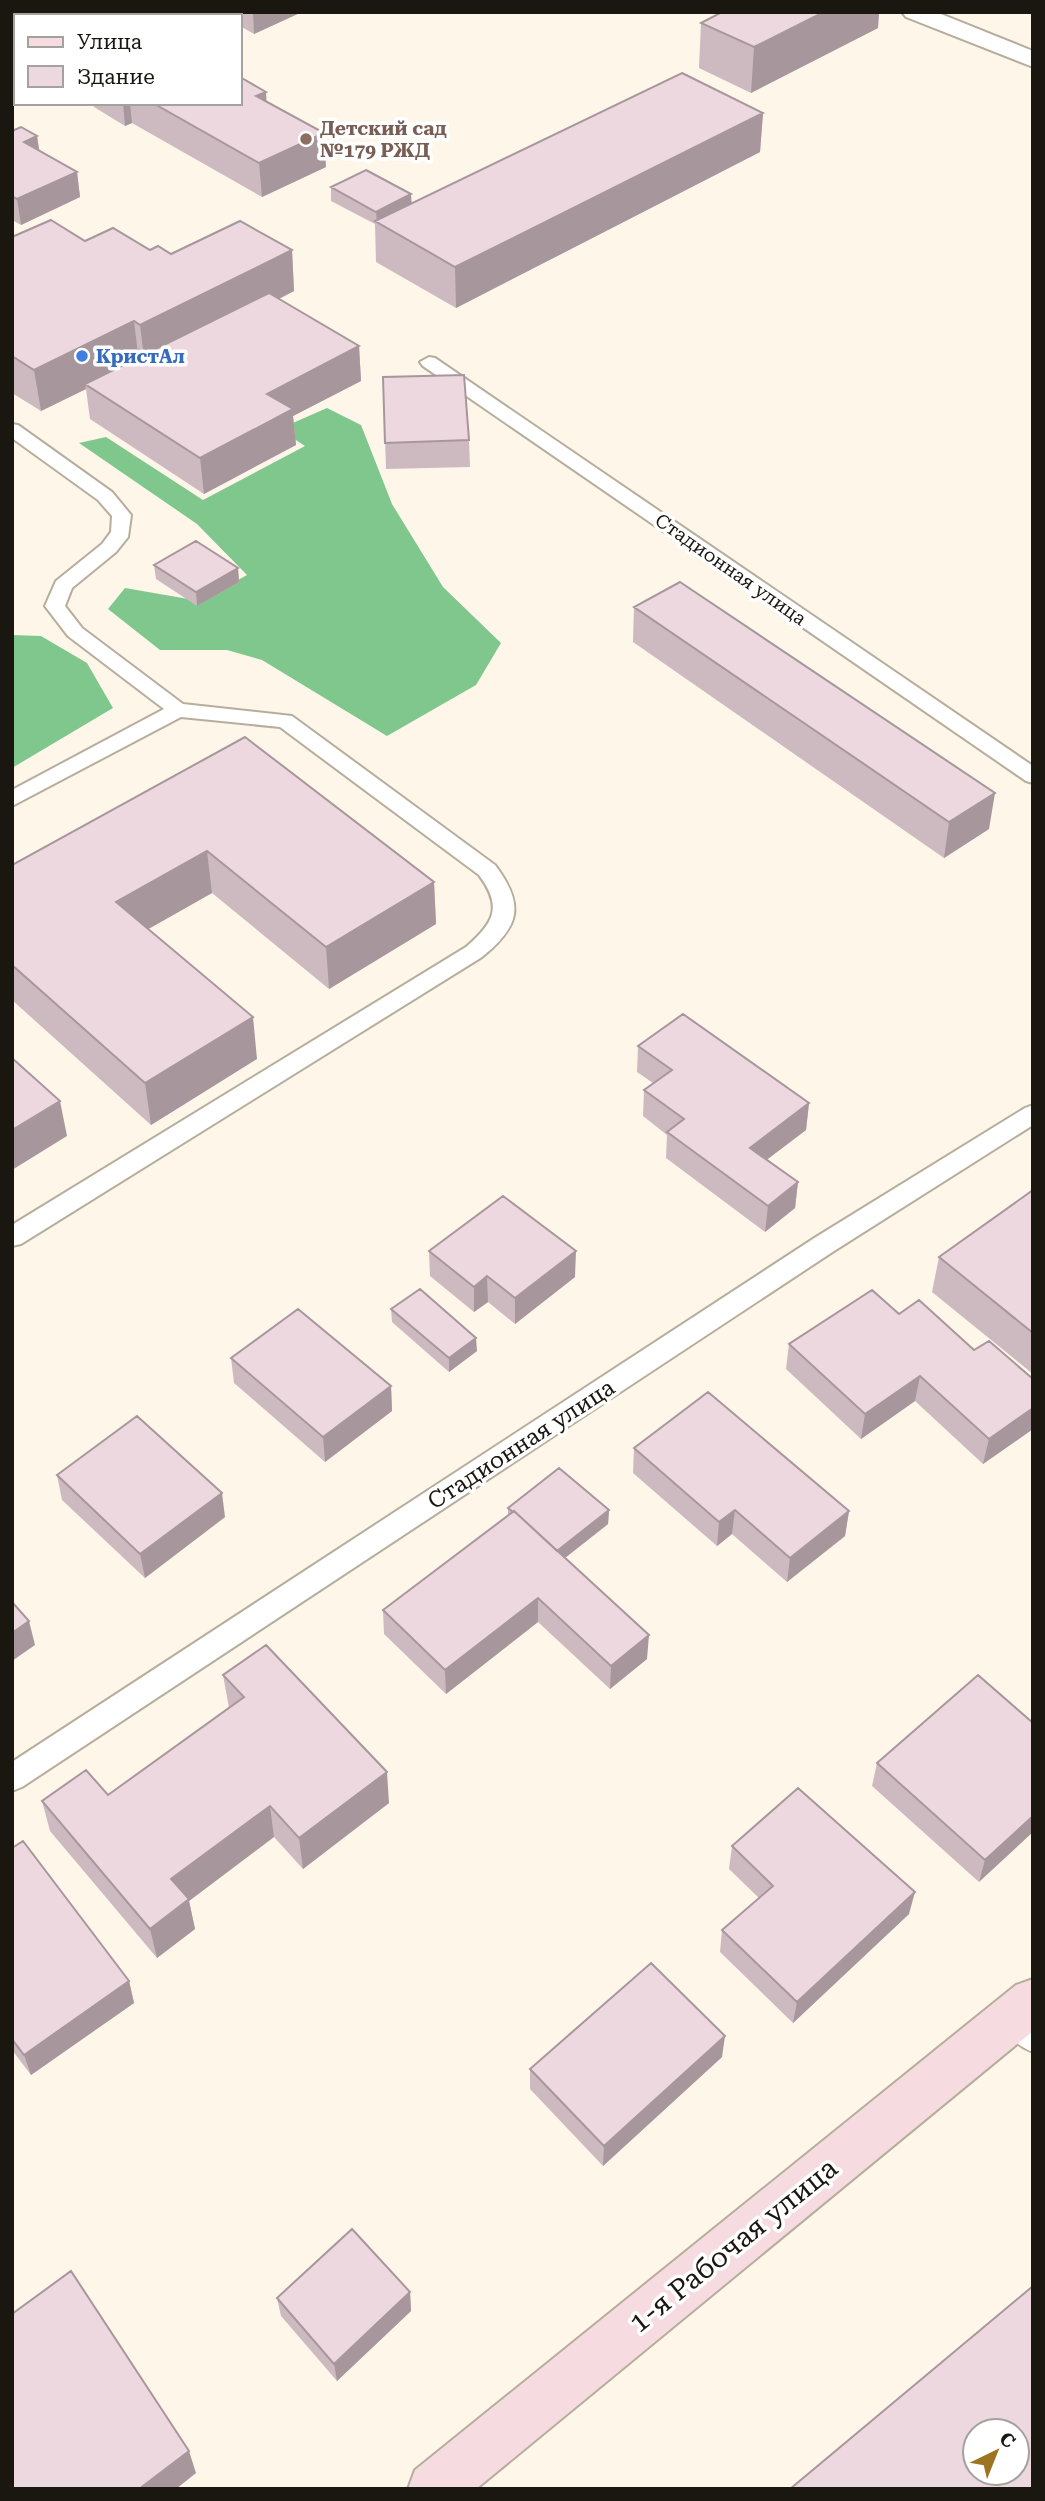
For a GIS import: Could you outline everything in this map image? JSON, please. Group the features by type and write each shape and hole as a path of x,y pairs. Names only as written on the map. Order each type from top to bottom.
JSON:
{"main road":[{"name":"1-я Рабочая улица","path":"434,2489 1026,2019"}],"street":[{"path":"914,12 1033,60"}],"lane":[{"name":"Стадионная улица","path":"429,362 1033,776"},
{"path":"12,429 105,496 122,515 121,533 109,548 63,585 55,607 75,632 178,710 285,721 487,870 500,886 506,903 503,921 492,938 474,952 12,1237"},
{"path":"12,799 178,710"},
{"name":"Стадионная улица","path":"12,1778 825,1244 1033,1114"}],"green space":[{"path":"327,408 361,425 392,504 443,587 501,643 476,685 387,736 262,660 227,650 160,650 108,609 125,588 200,601 247,575 197,524 79,443 106,437 203,500 305,446 279,429"},
{"path":"12,635 41,636 87,663 113,708 12,768"}],"building":[{"path":"722,12 824,12 754,47 701,23"},
{"path":"682,73 763,113 455,267 375,221"},
{"path":"242,78 266,92 256,96 324,133 259,163 157,105 242,105"},
{"path":"21,127 37,136 24,142 77,172 17,199 12,196 12,131"},
{"path":"366,170 411,194 376,212 331,187"},
{"path":"51,220 85,241 113,228 150,250 158,246 171,254 240,221 292,250 140,325 134,321 34,370 12,356 12,237"},
{"path":"269,293 359,346 267,394 293,409 200,458 85,384"},
{"path":"464,375 469,440 385,443 383,377"},
{"path":"196,541 238,568 196,592 154,565"},
{"path":"680,582 995,793 949,822 634,607"},
{"path":"245,737 434,882 326,947 207,851 116,902 253,1017 145,1083 12,965 12,865"},
{"path":"683,1014 809,1103 750,1148 798,1182 768,1206 667,1132 684,1119 644,1090 672,1070 638,1046"},
{"path":"12,1058 60,1101 12,1130"},
{"path":"1033,1190 1033,1333 939,1257"},
{"path":"503,1196 576,1251 515,1298 487,1276 474,1287 429,1251"},
{"path":"420,1289 476,1338 449,1358 391,1309"},
{"path":"872,1290 899,1314 919,1300 974,1350 989,1341 1033,1379 1033,1408 989,1439 920,1376 865,1414 789,1344"},
{"path":"298,1309 391,1386 323,1437 231,1358"},
{"path":"708,1392 849,1511 790,1558 735,1510 719,1522 634,1448"},
{"path":"137,1416 222,1493 140,1554 57,1475"},
{"path":"559,1468 609,1510 557,1551 508,1508"},
{"path":"514,1511 649,1635 611,1666 538,1598 445,1670 383,1610"},
{"path":"12,1602 29,1621 12,1633"},
{"path":"266,1645 387,1772 299,1838 270,1806 171,1879 189,1899 150,1929 42,1801 86,1770 108,1795 244,1697 223,1675"},
{"path":"978,1675 1033,1723 1033,1816 985,1860 877,1763"},
{"path":"798,1788 915,1892 797,2002 722,1930 773,1886 732,1846"},
{"path":"23,1841 129,1981 24,2055 12,2039 12,1848"},
{"path":"651,1963 725,2036 604,2146 530,2069"},
{"path":"352,2229 410,2292 334,2364 277,2298"},
{"path":"71,2271 189,2451 139,2489 12,2489 12,2314"},
{"path":"1033,2286 1033,2489 790,2489"}],"place":[{"name":"Детский сад №179 РЖД","path":"306,139"},
{"name":"КристАл","path":"82,356"}]}
